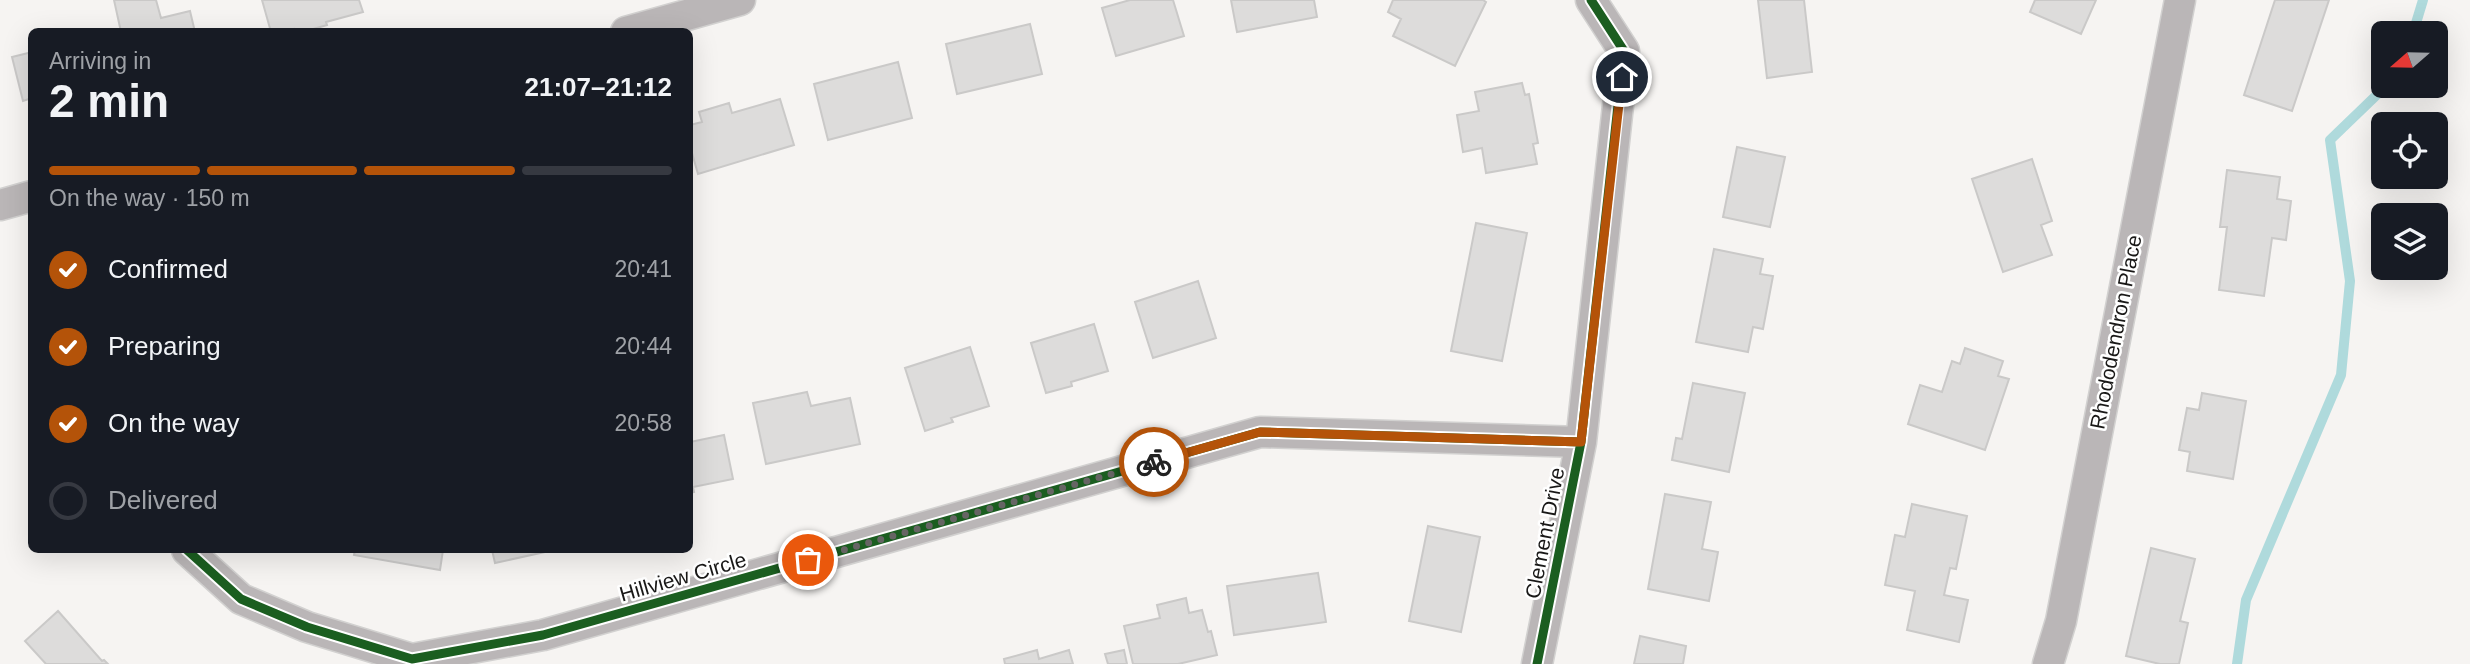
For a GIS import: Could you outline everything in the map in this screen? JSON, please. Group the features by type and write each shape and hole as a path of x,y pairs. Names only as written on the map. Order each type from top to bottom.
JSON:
{"street":[{"path":"640,28 740,0"},
{"name":"Clement Drive","path":"1537,664 1581,442 1624,51 1591,0"},
{"name":"Rhododendron Place","path":"2048,664 2061,621 2179,0"},
{"path":"0,205 28,197"},
{"name":"Hillview Circle","path":"190,553 241,599 307,627 412,659 543,635 1260,432 1581,442"}],"building":[{"path":"114,0 156,0 161,18 190,11 194,28 120,28"},
{"path":"262,0 359,0 363,12 326,22 327,25 317,28 270,28"},
{"path":"1130,0 1173,0 1184,36 1116,56 1102,8"},
{"path":"1231,0 1314,0 1317,17 1237,32"},
{"path":"1393,0 1486,2 1455,66 1393,36 1401,19 1388,12"},
{"path":"1758,0 1804,0 1812,72 1767,78"},
{"path":"2035,0 2096,0 2081,34 2030,12"},
{"path":"2275,0 2329,0 2292,111 2244,95"},
{"path":"1030,24 1042,74 957,94 946,44"},
{"path":"28,53 28,99 23,101 12,57"},
{"path":"898,62 912,118 828,140 814,84"},
{"path":"1522,83 1525,95 1529,94 1538,143 1533,144 1537,164 1486,173 1482,148 1463,152 1457,115 1479,111 1475,92"},
{"path":"780,99 794,145 698,174 693,156 693,124 702,122 699,112 729,103 732,113"},
{"path":"1737,147 1785,157 1770,227 1723,217"},
{"path":"2032,159 2052,221 2041,225 2052,255 2003,272 1972,179"},
{"path":"2227,170 2280,177 2277,199 2291,201 2286,240 2272,238 2264,296 2219,290 2227,227 2220,227"},
{"path":"1476,223 1527,233 1502,361 1451,351"},
{"path":"1714,249 1763,259 1760,274 1773,276 1763,329 1753,327 1748,352 1696,342"},
{"path":"1198,281 1216,338 1153,358 1135,302"},
{"path":"1094,324 1108,371 1046,393 1031,343"},
{"path":"970,347 989,406 951,418 953,422 925,431 905,368"},
{"path":"1965,348 2003,361 1998,376 2009,379 1985,450 1908,424 1920,385 1942,392 1952,361 1960,364"},
{"path":"1693,383 1745,393 1729,472 1672,460 1676,438 1682,439"},
{"path":"807,392 811,406 850,398 860,444 766,464 753,403"},
{"path":"2202,393 2246,401 2233,479 2187,471 2190,452 2179,450 2187,408 2199,410"},
{"path":"724,435 733,479 693,487 693,441"},
{"path":"1665,494 1711,502 1702,549 1718,552 1709,601 1648,589"},
{"path":"1912,504 1967,516 1956,569 1950,568 1944,595 1968,600 1959,642 1907,630 1915,591 1885,585 1895,535 1905,537"},
{"path":"1428,526 1480,537 1461,632 1409,621"},
{"path":"2151,548 2195,559 2180,621 2188,623 2179,664 2160,664 2126,656"},
{"path":"354,553 443,553 440,570"},
{"path":"493,553 540,553 495,563"},
{"path":"1318,573 1326,622 1234,635 1227,586"},
{"path":"1186,598 1189,613 1202,610 1217,655 1178,664 1133,664 1124,626 1160,618 1157,605"},
{"path":"58,611 102,661 108,664 46,664 25,641"},
{"path":"1640,636 1686,646 1683,664 1634,664"},
{"path":"1037,650 1039,659 1069,650 1073,664 1005,664 1004,659"},
{"path":"1124,650 1127,664 1108,664 1105,654"}],"waterway":[{"path":"2417,21 2423,0"},
{"path":"2237,664 2246,600 2341,375 2350,281 2330,140 2374,98"}],"cycle path":[{"path":"1537,664 1581,442 1624,51 1591,0"},
{"path":"190,553 241,599 307,627 412,659 543,635 1260,432 1581,442"}],"way so far":[{"path":"808,560 1154,462"}],"route":[{"path":"1154,462 1260,432 1581,442 1622,77"}]}
